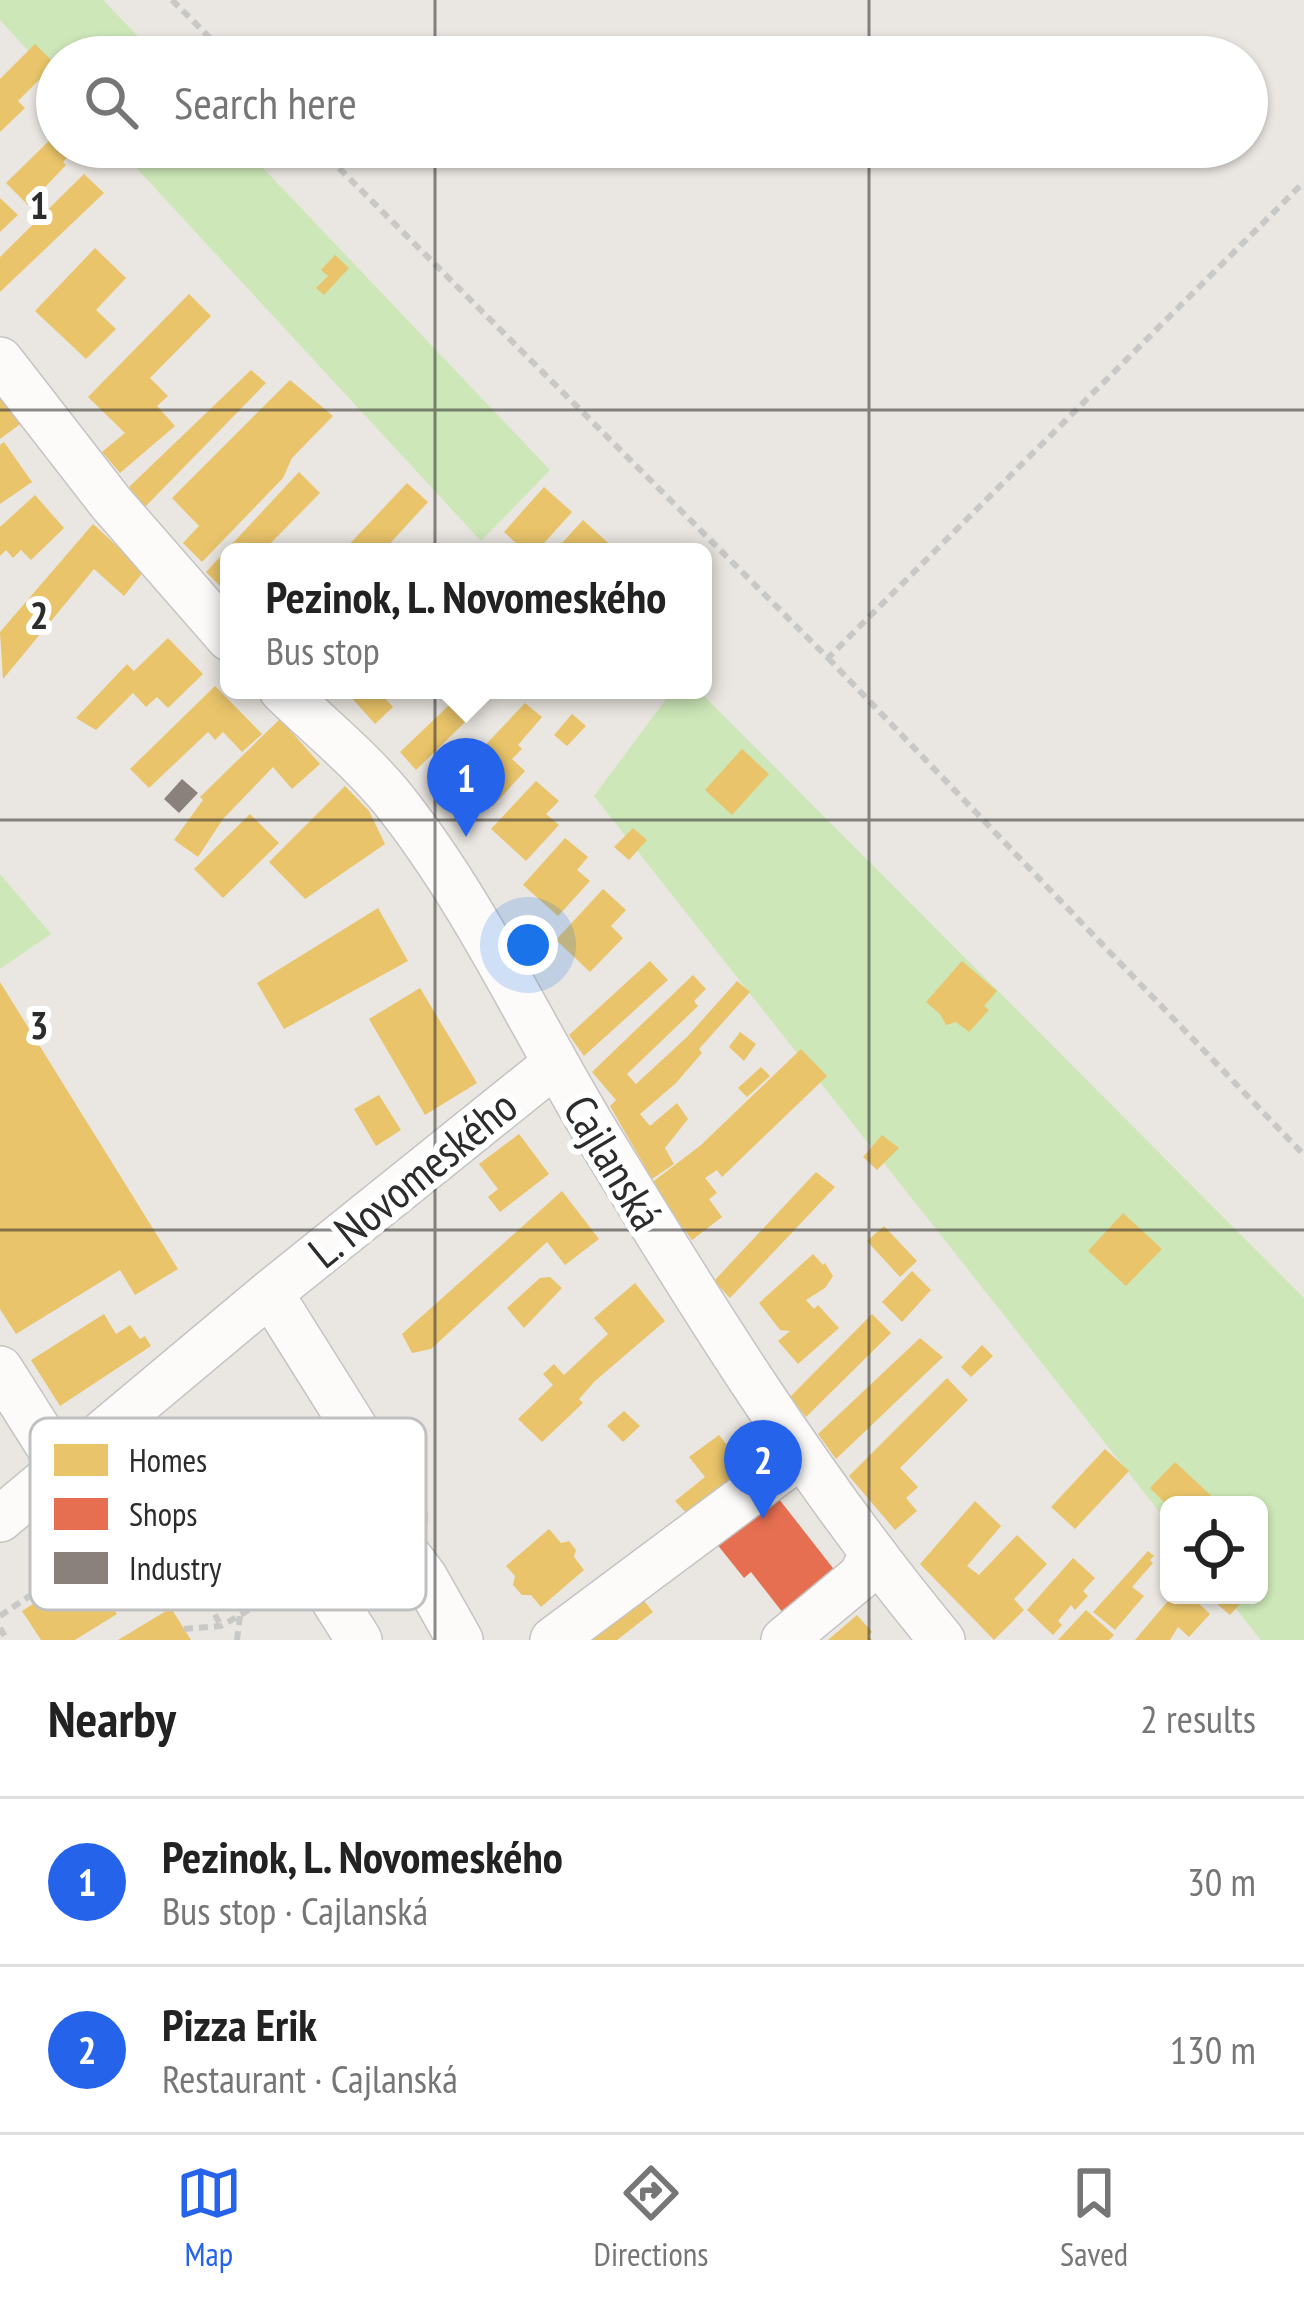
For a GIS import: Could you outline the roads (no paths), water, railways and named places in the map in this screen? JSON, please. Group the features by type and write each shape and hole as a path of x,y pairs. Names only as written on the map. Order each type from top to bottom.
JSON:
{"street":[{"path":"0,360 111,503 220,628"},
{"name":"Cajlanská","path":"291,699 389,794 443,867 725,1346 872,1556 942,1640"},
{"name":"L. Novomeského","path":"121,1418 555,1064"},
{"name":"L. Novomeského","path":"270,1293 348,1418"},
{"path":"0,1369 31,1418"},
{"path":"553,1640 801,1454"},
{"name":"L. Novomeského","path":"0,1519 30,1494"},
{"path":"784,1640 861,1576 872,1556"},
{"name":"L. Novomeského","path":"426,1580 460,1640"},
{"path":"340,1610 358,1640"}],"place":[{"name":"Pezinok, L. Novomeského","path":"466,837"},
{"name":"Pizza Erik","path":"763,1519"}]}
